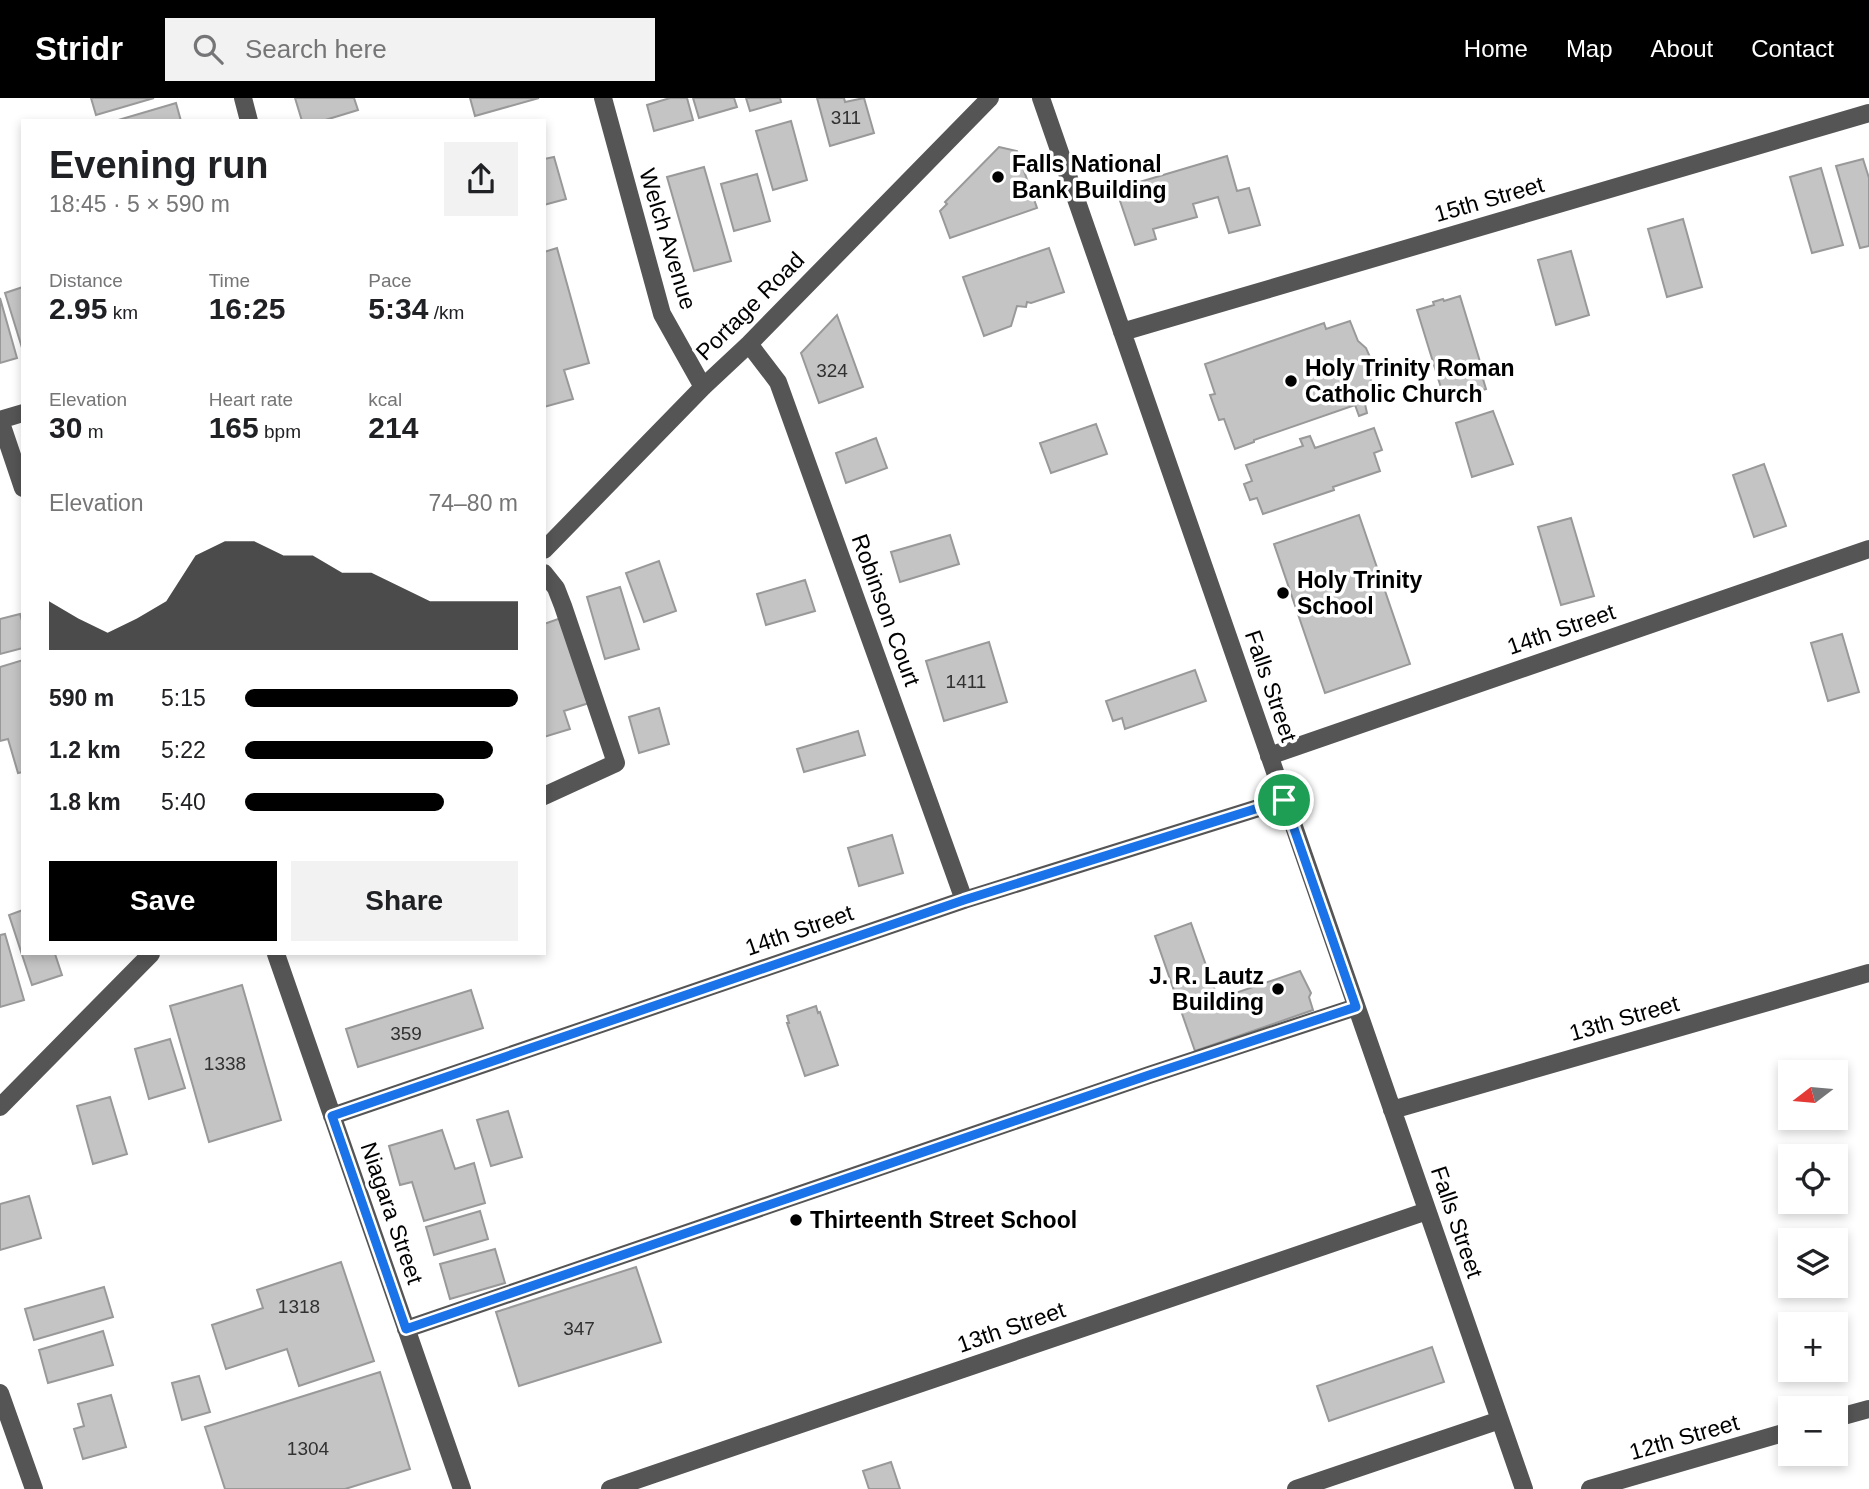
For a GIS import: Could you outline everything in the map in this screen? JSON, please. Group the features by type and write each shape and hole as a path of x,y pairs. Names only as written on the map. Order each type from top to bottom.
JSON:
{"street":[{"path":"243,98 248,119"},
{"name":"Portage Road","path":"546,548 990,98"},
{"name":"Falls Street","path":"1041,98 1524,1489"},
{"name":"Welch Avenue","path":"609,100 662,314 703,387"},
{"name":"15th Street","path":"1122,332 1869,113"},
{"name":"Robinson Court","path":"749,344 778,382 964,900"},
{"path":"21,414 0,420 21,482"},
{"name":"14th Street","path":"1269,756 1869,549"},
{"path":"546,576 556,588 563,606 616,763 546,795"},
{"name":"14th Street","path":"332,1116 964,900 1284,800"},
{"path":"0,1107 150,955"},
{"name":"Niagara Street","path":"276,955 462,1489"},
{"name":"13th Street","path":"1392,1110 1869,973"},
{"path":"406,1329 1356,1007"},
{"name":"13th Street","path":"610,1489 1427,1212"},
{"path":"0,1392 34,1489"},
{"path":"1848,1415 1869,1409"},
{"path":"1296,1489 1500,1420"},
{"name":"12th Street","path":"1590,1489 1778,1434"}],"building":[{"path":"91,98 154,98 96,115"},
{"path":"295,98 354,98 358,110 329,119 301,119"},
{"path":"470,98 539,98 475,116"},
{"path":"670,98 687,98 693,120 654,131 647,105"},
{"path":"693,98 734,98 737,107 699,118"},
{"path":"746,98 780,98 781,102 750,111"},
{"path":"817,98 844,98 845,102 864,98 874,133 830,146"},
{"path":"176,103 180,119 122,119"},
{"path":"791,121 807,180 773,190 756,131"},
{"name":"Falls National Bank Building","path":"999,147 1017,151 1037,208 950,238 940,211 947,204 945,202"},
{"path":"1227,156 1237,191 1249,188 1260,225 1229,233 1218,197 1193,204 1197,217 1153,229 1156,239 1135,245 1116,189"},
{"path":"554,157 566,199 546,204 546,159"},
{"path":"1863,159 1869,178 1869,246 1860,248 1836,166"},
{"path":"704,167 731,261 694,271 667,177"},
{"path":"1821,168 1843,245 1812,253 1790,177"},
{"path":"757,174 770,221 734,231 721,184"},
{"path":"1683,219 1702,287 1667,297 1648,229"},
{"path":"557,248 589,363 564,370 573,399 546,406 546,251"},
{"path":"1049,248 1064,292 1027,302 1026,307 1017,306 1011,326 984,336 963,277"},
{"path":"1571,251 1589,315 1556,325 1538,260"},
{"path":"21,288 21,345 5,293"},
{"path":"1460,296 1486,389 1451,400 1448,389 1442,391 1417,310 1434,305 1433,302"},
{"path":"0,298 17,358 0,363"},
{"path":"837,315 863,387 819,403 801,353"},
{"name":"Holy Trinity Roman Catholic Church","path":"1350,321 1358,341 1366,348 1370,357 1367,370 1375,391 1363,395 1367,413 1359,416 1355,405 1235,449 1224,419 1219,420 1210,395 1215,394 1205,364 1324,323 1326,329"},
{"path":"1493,411 1513,464 1472,477 1456,423"},
{"path":"1096,424 1107,454 1051,473 1040,443"},
{"path":"1374,428 1382,450 1374,453 1380,471 1263,514 1257,498 1250,500 1244,484 1252,481 1246,465 1303,446 1300,439 1310,436 1315,448"},
{"path":"876,438 887,468 846,483 836,453"},
{"path":"1764,464 1786,526 1754,537 1733,475"},
{"path":"1359,515 1410,664 1325,693 1274,544"},
{"path":"1571,518 1594,596 1561,605 1538,527"},
{"path":"950,535 959,564 900,582 891,552"},
{"path":"659,561 676,611 644,622 626,573"},
{"path":"805,580 815,611 766,625 757,594"},
{"path":"620,587 639,649 605,659 587,597"},
{"path":"20,614 21,649 0,654 0,619"},
{"path":"561,618 589,703 564,711 570,729 546,736 546,623"},
{"path":"1842,634 1859,692 1828,701 1811,643"},
{"path":"989,642 1007,702 944,721 926,661"},
{"path":"21,661 21,772 18,773 8,739 0,741 0,667"},
{"path":"1195,670 1206,701 1125,729 1122,718 1113,721 1106,701"},
{"path":"659,708 669,744 639,753 629,717"},
{"path":"858,731 865,755 804,772 797,749"},
{"path":"892,835 903,873 859,886 848,848"},
{"path":"21,911 21,952 9,915"},
{"name":"J. R. Lautz Building","path":"1191,923 1218,999 1300,971 1311,993 1309,997 1313,1010 1195,1051 1155,936"},
{"path":"5,934 24,1000 0,1007 0,935"},
{"path":"22,955 55,955 62,975 32,985"},
{"path":"242,985 281,1120 209,1142 170,1006"},
{"path":"471,990 483,1028 358,1067 346,1029"},
{"path":"816,1006 838,1065 805,1076 787,1016"},
{"path":"170,1039 185,1088 149,1099 135,1049"},
{"path":"110,1097 127,1154 93,1164 77,1106"},
{"path":"508,1111 522,1157 491,1166 477,1120"},
{"path":"442,1130 455,1169 474,1163 485,1203 424,1221 412,1182 400,1185 389,1146"},
{"path":"29,1196 41,1238 0,1250 0,1204"},
{"path":"480,1211 488,1239 434,1255 426,1227"},
{"path":"495,1249 505,1283 450,1299 440,1264"},
{"path":"341,1262 374,1361 299,1386 287,1349 226,1369 212,1325 263,1308 257,1290"},
{"path":"636,1267 661,1342 519,1386 496,1312"},
{"path":"104,1287 113,1317 34,1340 25,1309"},
{"path":"103,1331 113,1365 48,1383 39,1350"},
{"path":"1432,1347 1444,1382 1329,1421 1317,1386"},
{"path":"380,1372 410,1469 345,1489 225,1489 205,1427"},
{"path":"199,1376 210,1412 182,1420 172,1383"},
{"path":"111,1395 126,1447 83,1459 74,1429 84,1426 78,1404"},
{"path":"891,1462 900,1489 869,1489 863,1471"}],"place":[{"name":"Falls National Bank Building","path":"998,177"},
{"name":"Holy Trinity Roman Catholic Church","path":"1291,381"},
{"name":"Holy Trinity School","path":"1283,593"},
{"name":"J. R. Lautz Building","path":"1278,989"},
{"name":"Thirteenth Street School","path":"796,1220"}],"route":[{"path":"1284,800 1356,1007 406,1329 332,1116 964,900 1284,800"}]}
